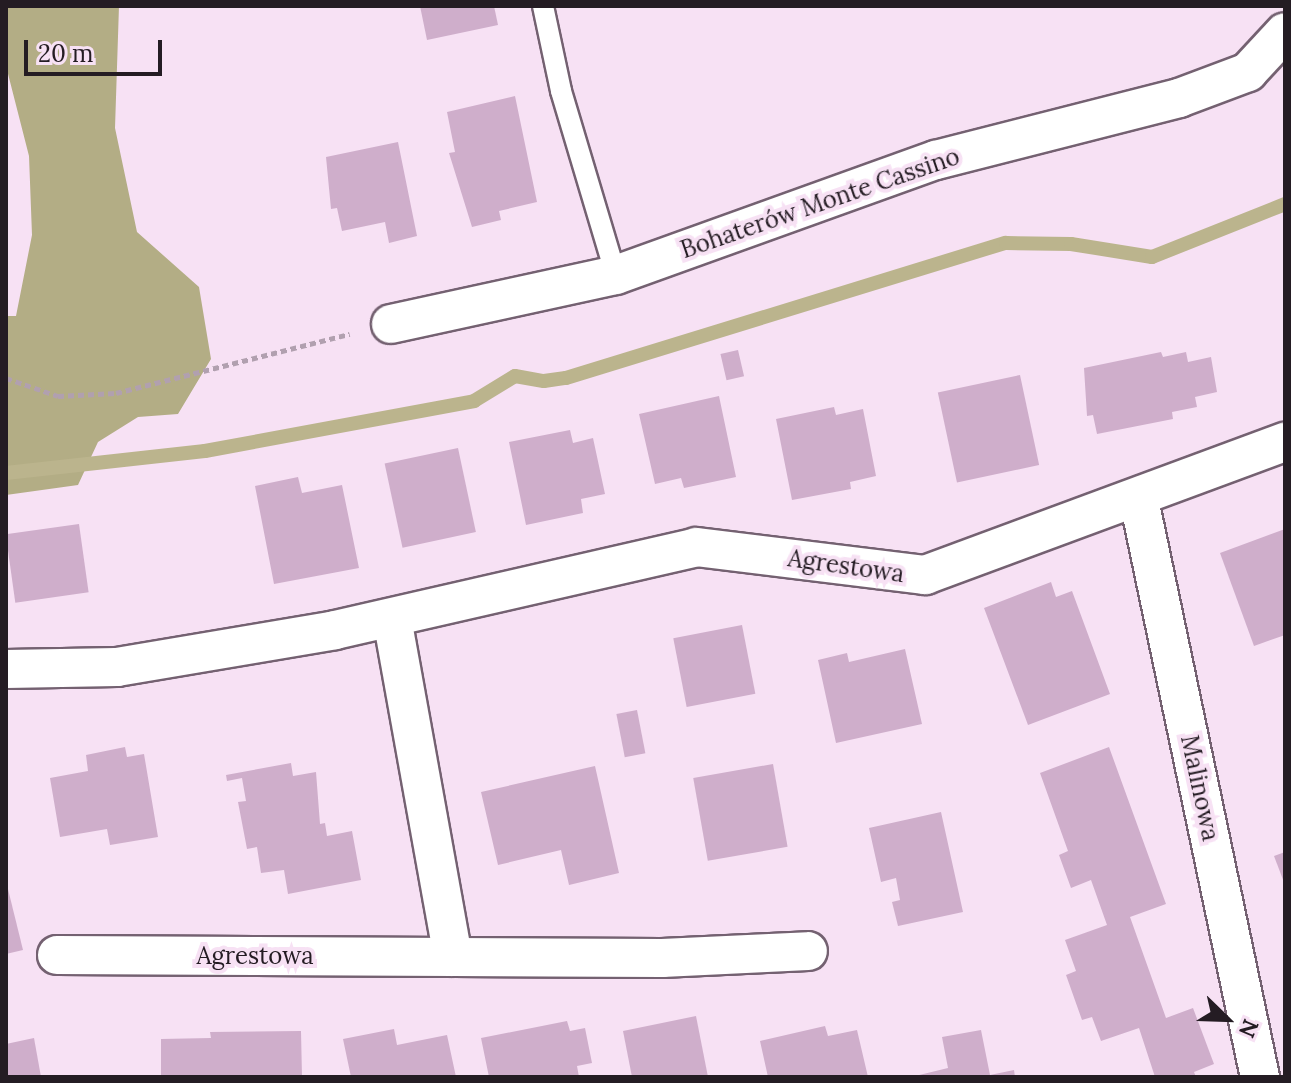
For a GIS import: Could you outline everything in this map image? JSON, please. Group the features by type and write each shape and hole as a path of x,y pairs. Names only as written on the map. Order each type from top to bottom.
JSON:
{"street":[{"name":"Bohaterów Monte Cassino","path":"391,324 616,275 936,160 1179,98 1248,72 1285,32"},
{"name":"Agrestowa","path":"6,669 117,667 392,618 696,547 925,575 1139,500 1285,442"},
{"name":"Malinowa","path":"1139,500 1260,1077"},
{"path":"392,618 453,957"},
{"name":"Agrestowa","path":"57,955 662,958 808,951"}],"lane":[{"path":"543,6 561,91 616,275"}],"path":[{"path":"6,378 58,396 116,393 391,324"}],"shaded area":[{"path":"6,6 119,6 115,128 137,232 199,287 211,359 178,414 138,417 98,442 78,485 6,495 6,316 16,316 32,235 29,156 6,66"}],"building":[{"path":"420,6 494,6 498,25 427,40"},
{"path":"515,96 537,202 499,211 501,220 472,227 449,153 455,152 447,112"},
{"path":"398,142 417,236 389,243 385,222 342,231 337,208 331,209 326,157"},
{"path":"738,350 744,376 727,380 720,354"},
{"path":"1161,352 1163,357 1186,352 1188,362 1211,357 1217,392 1195,397 1197,407 1172,412 1173,419 1097,434 1093,415 1087,416 1084,368"},
{"path":"1020,375 1039,465 957,482 938,392"},
{"path":"719,396 736,477 684,488 681,478 655,484 639,414"},
{"path":"834,407 836,415 863,409 876,476 850,482 851,489 792,500 776,419"},
{"path":"570,430 573,443 593,438 605,494 581,499 583,513 526,525 509,442"},
{"path":"458,448 476,532 403,548 385,464"},
{"path":"298,477 302,493 342,485 359,568 274,584 255,486"},
{"path":"79,524 89,592 15,603 6,534"},
{"path":"1285,529 1285,635 1254,646 1220,553"},
{"path":"1051,582 1056,597 1072,591 1110,694 1028,725 984,608"},
{"path":"742,625 755,694 687,707 673,638"},
{"path":"905,649 922,724 836,743 818,660 847,653 849,662"},
{"path":"637,710 645,753 625,757 616,714"},
{"path":"125,747 127,757 144,754 158,837 110,845 107,829 60,837 50,778 88,771 86,755"},
{"path":"1109,747 1166,904 1130,917 1166,1018 1193,1008 1214,1064 1194,1072 1196,1077 1155,1077 1139,1028 1101,1041 1092,1017 1082,1020 1066,975 1076,971 1065,940 1107,925 1091,880 1071,888 1059,855 1068,851 1040,773"},
{"path":"291,763 293,776 316,772 320,824 325,823 327,836 352,831 361,880 288,894 284,870 261,873 257,847 247,849 238,802 246,801 242,778 227,781 226,775"},
{"path":"773,764 788,847 708,861 693,778"},
{"path":"595,766 619,873 569,885 561,850 498,865 481,792"},
{"path":"941,812 963,912 898,926 892,902 900,900 896,878 881,882 869,828"},
{"path":"1285,852 1285,885 1274,856"},
{"path":"6,881 23,950 6,954"},
{"path":"696,1016 708,1077 632,1077 623,1031"},
{"path":"567,1021 570,1031 585,1028 592,1063 577,1066 579,1077 489,1077 481,1038"},
{"path":"825,1026 828,1036 857,1030 868,1077 768,1077 760,1041"},
{"path":"394,1029 397,1045 447,1035 456,1077 351,1077 343,1039"},
{"path":"981,1030 990,1075 1014,1070 1015,1077 911,1077 948,1068 942,1037"},
{"path":"301,1031 302,1077 161,1077 161,1039 211,1038 210,1032"},
{"path":"34,1038 41,1077 6,1077 6,1044"}],"waterway":[{"path":"6,473 205,451 474,401 515,376 544,381 566,378 1006,243 1071,244 1152,257 1285,204"}]}
